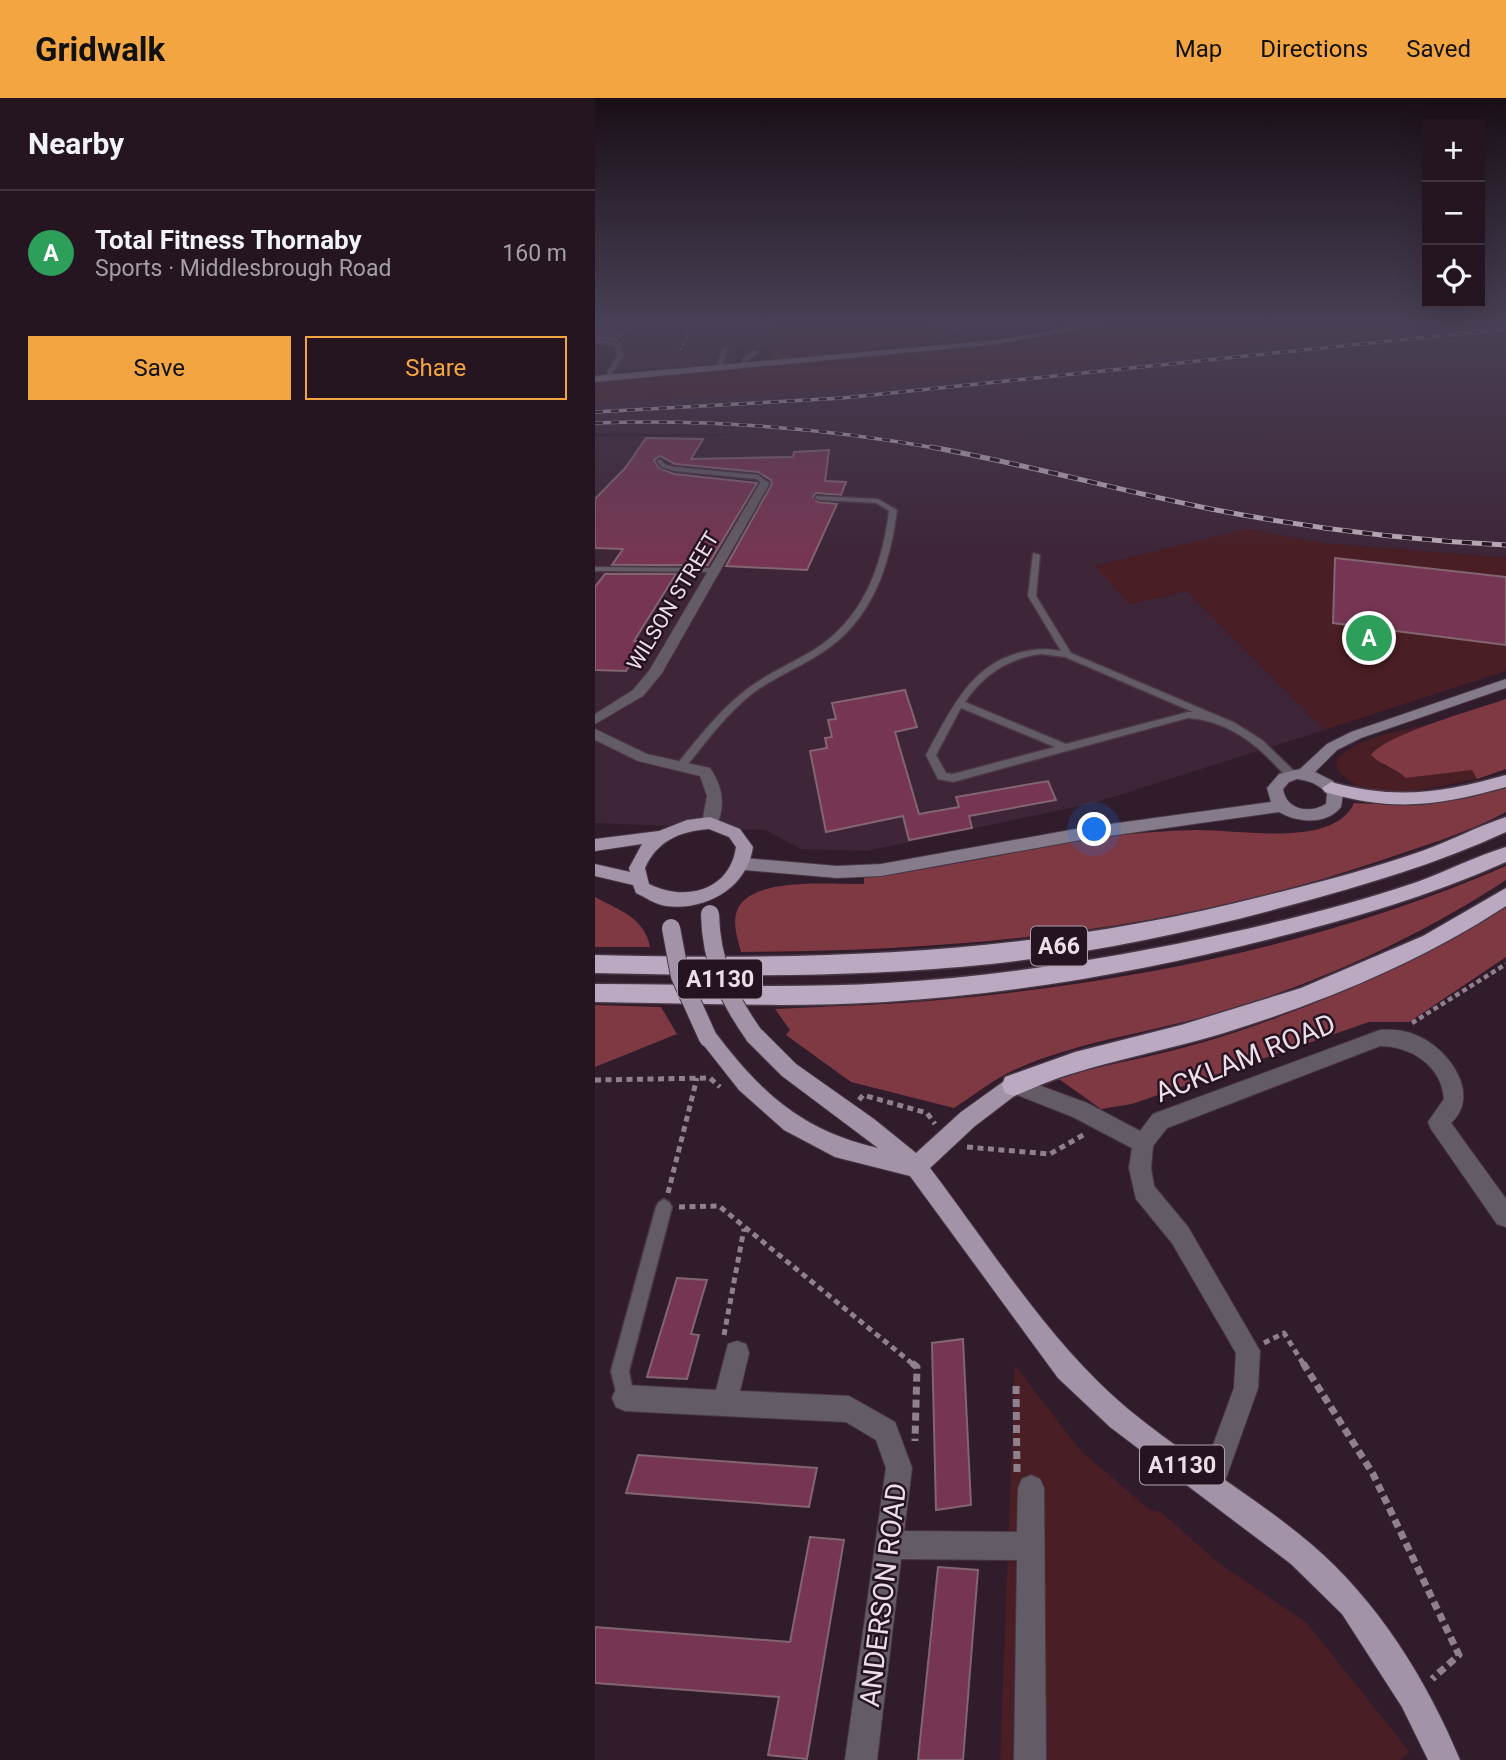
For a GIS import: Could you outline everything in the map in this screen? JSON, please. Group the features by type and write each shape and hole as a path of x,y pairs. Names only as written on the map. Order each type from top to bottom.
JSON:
{"highway":[{"path":"1331,788 1365,799 1396,802 1454,795 1506,781"},
{"name":"A66","path":"595,964 829,966 943,959 1048,948 1239,911 1326,888 1427,856 1506,824"},
{"name":"A66","path":"595,993 827,995 945,989 1057,976 1168,955 1330,916 1416,890 1506,854"},
{"path":"1014,1085 1047,1069 1282,1007 1431,942 1506,896"}],"main road":[{"path":"1297,775 1332,747 1356,735 1506,683"},
{"path":"1297,775 1319,779 1331,788 1335,794 1333,807 1319,815 1300,815 1282,806 1277,800 1275,788 1284,778 1297,775"},
{"path":"595,845 662,835 694,824 710,823 736,832 746,852 744,864 837,872 881,870 1081,834 1282,806"},
{"path":"638,880 637,868 641,856 662,835"},
{"name":"A1130","path":"744,864 725,886 711,914 710,938 717,971 729,1001 754,1035 789,1070 867,1126 916,1167 1067,1369 1119,1418 1301,1554 1352,1604 1413,1696 1444,1760"},
{"name":"A1130","path":"595,870 638,880 642,888 659,898 692,900 725,886"},
{"name":"A1130","path":"659,898 671,928 680,976 708,1038 728,1067 767,1103 825,1143 916,1167"},
{"path":"916,1167 1014,1085"}],"street":[{"name":"WILSON STREET","path":"595,720 638,693 655,673 765,484"},
{"path":"595,734 643,758 705,772 714,784 716,805 710,823"},
{"name":"ACKLAM ROAD","path":"1143,1143 1160,1121 1380,1038 1401,1038 1420,1046 1438,1060 1447,1073 1453,1093 1451,1109 1438,1122 1505,1217"},
{"path":"1014,1085 1104,1123 1143,1143 1140,1168 1144,1191 1180,1235 1248,1351 1246,1388 1211,1486"},
{"path":"725,1403 737,1353"},
{"name":"ANDERSON ROAD","path":"625,1398 849,1409 886,1431 899,1468 861,1760"},
{"path":"1030,1760 1031,1488"},
{"path":"890,1545 1029,1545"}],"lane":[{"path":"660,461 663,466 675,469 758,477 765,484"},
{"path":"681,766 733,705 764,681 849,628 873,593 890,538 893,510 868,500 819,499"},
{"path":"1036,555 1032,596 1068,655"},
{"path":"595,569 713,570"},
{"path":"1208,715 1188,715 953,778 942,776 931,754 970,688 1013,658 1032,650 1049,649 1208,715 1272,751 1297,775"},
{"path":"961,704 1067,748"},
{"path":"625,1398 620,1371 664,1207"}],"path":[{"path":"697,1078 664,1207 719,1206 917,1367 915,1449 899,1468"},
{"path":"947,1139 968,1148 1049,1154 1104,1123"},
{"path":"737,1353 720,1354 744,1229"},
{"path":"1248,1351 1284,1333 1373,1474 1459,1655 1413,1696"},
{"path":"1016,1386 1018,1488 1031,1488"}],"shaded area":[{"path":"1506,402 1506,558 1323,543 1247,529 1129,604 1187,591 1324,730 1094,803 867,851 801,849 765,830 595,823 595,437 753,435 595,433 595,403"},
{"path":"1247,529 1323,543 1506,558 1506,671 1324,730 1187,591 1129,604 1095,566"},
{"path":"1506,699 1506,769 1477,779 1472,770 1406,778 1371,755 1394,739 1413,731"},
{"path":"1438,723 1413,731 1382,766 1395,768 1406,778 1472,770 1477,779 1422,790 1385,792 1367,789 1351,782 1337,770 1336,760 1370,739"},
{"path":"1506,787 1506,812 1441,840 1296,887 1140,921 981,942 821,951 741,952 736,933 736,914 743,902 755,893 772,888 812,884 864,884 864,877 1112,836 1196,830 1259,833 1306,831 1327,826 1343,817 1354,803 1430,801"},
{"path":"1506,866 1506,880 1438,921 1366,957 1255,1001 1191,1020 1087,1045 1037,1061 997,1079 954,1108 851,1082 786,1035 790,1030 775,1009 950,999 1163,969 1303,937 1440,893"},
{"path":"595,897 637,922 650,947 595,947"},
{"path":"1506,905 1506,957 1409,1022 1369,1022 1132,1104 1101,1109 1056,1077 1201,1043 1295,1011 1403,963"},
{"path":"595,1005 661,1007 677,1034 595,1067"},
{"path":"1015,1365 1080,1450 1150,1510 1161,1512 1216,1561 1307,1623 1410,1752 1400,1760 1000,1760"}],"building":[{"path":"646,438 703,439 691,459 793,457 794,452 829,450 825,481 846,482 841,495 816,493 813,497 818,502 837,504 807,570 726,566 772,484 771,480 758,472 675,464 660,456 654,460 659,468 674,474 757,483 708,565 612,565 623,549 595,548 595,499 626,467"},
{"path":"1335,558 1506,577 1506,645 1333,623"},
{"path":"605,574 676,574 634,641 644,641 626,671 595,670 595,587"},
{"path":"905,690 917,727 895,732 919,814 959,807 956,797 1048,781 1056,800 969,816 972,828 909,840 903,816 826,832 810,751 827,748 825,738 832,737 828,720 836,719 832,703"},
{"path":"677,1278 707,1280 691,1334 699,1335 687,1379 647,1377"},
{"path":"963,1339 971,1505 936,1510 932,1343"},
{"path":"638,1455 817,1468 809,1507 626,1493"},
{"path":"810,1537 844,1540 807,1759 768,1755 779,1697 595,1683 595,1627 790,1642"},
{"path":"938,1567 978,1570 963,1760 918,1760"}],"railway":[{"path":"595,412 780,402"},
{"path":"595,423 682,422 812,430 941,449"},
{"path":"931,447 941,449"},
{"path":"941,449 1247,516 1358,532 1506,545"}],"place":[{"name":"Total Fitness Thornaby","path":"1369,638"}]}
